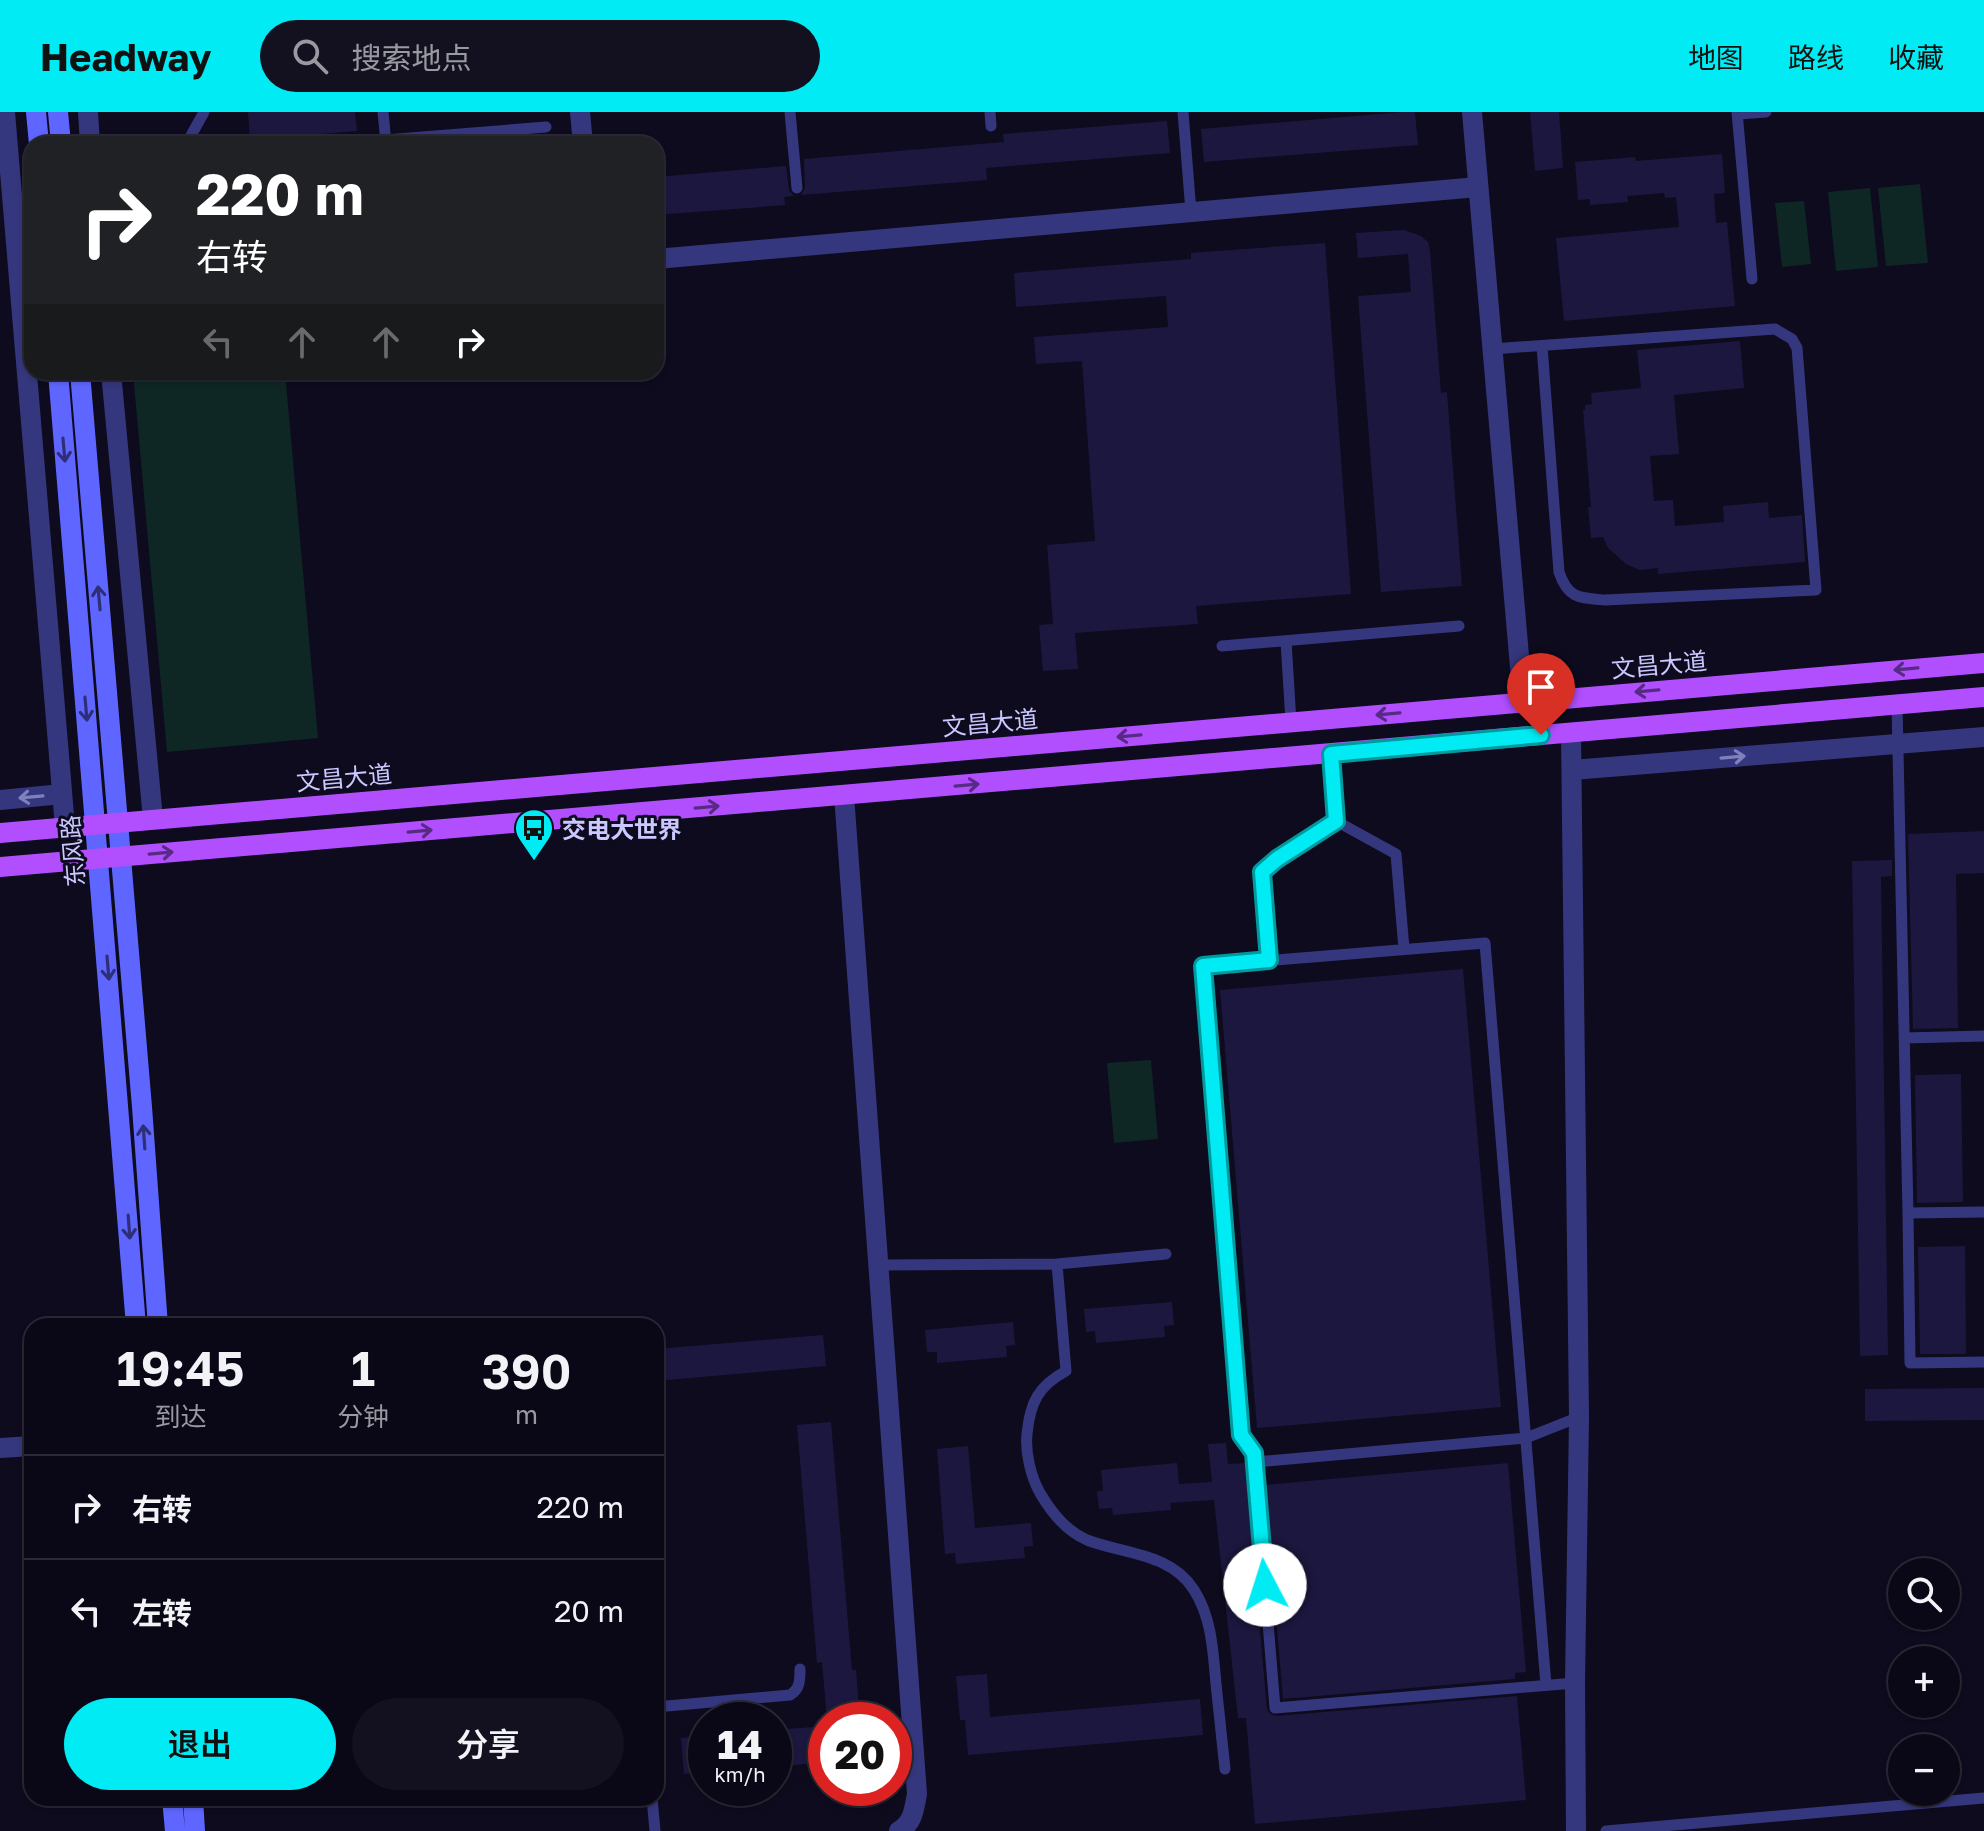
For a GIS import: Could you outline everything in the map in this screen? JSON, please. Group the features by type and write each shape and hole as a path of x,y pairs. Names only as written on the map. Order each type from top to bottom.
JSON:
{"main road":[{"path":"36,112 38,136"},
{"path":"58,112 60,136"},
{"name":"东风路","path":"59,380 135,1318"},
{"name":"东风路","path":"81,380 157,1318"},
{"name":"文昌大道","path":"0,833 1984,663"},
{"path":"0,867 1984,697"},
{"path":"173,1806 175,1831"},
{"path":"193,1806 195,1831"}],"street":[{"path":"5,112 24,339"},
{"path":"88,112 90,136"},
{"path":"580,112 582,136"},
{"path":"1472,112 1523,702"},
{"path":"664,258 1478,187"},
{"path":"27,380 65,827"},
{"path":"112,380 153,819"},
{"path":"1571,733 1579,1417 1576,1831"},
{"path":"1572,770 1984,737"},
{"path":"0,800 62,794"},
{"path":"844,795 917,1794 912,1818 899,1831"},
{"path":"0,1448 24,1446"}],"lane":[{"path":"191,136 204,112"},
{"path":"383,112 385,136"},
{"path":"790,112 797,188"},
{"path":"990,112 991,126"},
{"path":"1183,112 1191,212"},
{"path":"1752,279 1738,113 1766,112"},
{"path":"450,136 546,127"},
{"path":"1492,349 1775,329 1792,339 1797,348 1816,590 1605,600 1581,598 1570,593 1559,572 1542,346"},
{"path":"1222,646 1459,626"},
{"path":"1286,641 1291,722"},
{"path":"1897,705 1910,1363 1984,1362"},
{"path":"1331,754 1336,821"},
{"path":"1336,821 1396,854 1404,949"},
{"path":"1269,960 1262,872 1336,821"},
{"path":"1546,1685 1485,943 1203,966 1241,1435 1254,1453 1275,1708 1575,1683"},
{"path":"1904,1038 1984,1036"},
{"path":"1908,1213 1984,1212"},
{"path":"879,1265 1057,1264 1166,1254"},
{"path":"1057,1264 1066,1371 1040,1389 1030,1412 1026,1438 1036,1487 1047,1506 1067,1529 1085,1539 1161,1561 1175,1569 1193,1587 1205,1610 1212,1641 1225,1769"},
{"path":"1255,1462 1526,1438 1579,1417"},
{"path":"664,1706 790,1695 796,1692 800,1669"},
{"path":"1606,1831 1984,1798"},
{"path":"653,1806 655,1831"}],"green space":[{"path":"1920,184 1928,263 1886,266 1878,188"},
{"path":"1870,188 1878,267 1836,271 1828,192"},
{"path":"1804,201 1811,264 1782,267 1775,203"},
{"path":"134,380 286,380 318,738 167,752"},
{"path":"1151,1060 1158,1139 1114,1143 1107,1063"}],"building":[{"path":"248,112 355,112 357,131 250,136"},
{"path":"1415,112 1418,145 1204,162 1201,129"},
{"path":"1530,112 1559,112 1563,168 1535,171"},
{"path":"1167,121 1170,153 986,168 987,180 801,195 805,188 804,159 1004,142 1003,134"},
{"path":"1722,154 1725,193 1714,194 1716,223 1727,222 1735,306 1564,321 1556,238 1679,227 1676,197 1665,198 1664,193 1627,196 1628,202 1590,205 1590,199 1578,200 1575,162"},
{"path":"786,166 789,190 794,196 784,197 785,205 664,214 664,176"},
{"path":"1404,230 1421,236 1428,242 1430,251 1441,393 1447,392 1462,586 1381,592 1358,296 1411,292 1408,254 1358,258 1356,233"},
{"path":"1325,243 1351,594 1196,606 1198,624 1075,633 1078,669 1043,671 1039,625 1053,624 1047,545 1095,541 1082,361 1036,364 1034,337 1168,327 1166,296 1016,307 1014,273 1191,259 1191,253"},
{"path":"1740,341 1744,388 1674,395 1679,454 1650,456 1654,501 1673,500 1675,526 1724,522 1723,506 1768,502 1769,518 1802,515 1805,562 1658,574 1658,568 1640,570 1626,564 1608,548 1603,537 1591,538 1583,410 1585,405 1592,404 1591,393 1641,388 1637,350"},
{"path":"1984,831 1984,873 1956,874 1958,1028 1913,1029 1908,834"},
{"path":"1892,860 1892,876 1881,877 1888,1355 1860,1356 1852,861"},
{"path":"1463,969 1501,1407 1257,1428 1220,990"},
{"path":"1961,1074 1963,1202 1917,1203 1915,1075"},
{"path":"1965,1246 1966,1354 1920,1354 1918,1247"},
{"path":"1172,1302 1174,1325 1164,1326 1165,1337 1096,1343 1095,1331 1086,1332 1084,1309"},
{"path":"1013,1322 1015,1345 1006,1346 1007,1357 937,1363 937,1352 927,1352 925,1330"},
{"path":"823,1335 826,1366 664,1380 664,1348"},
{"path":"1984,1388 1984,1420 1865,1421 1865,1389"},
{"path":"831,1422 852,1670 856,1670 859,1702 825,1702 822,1662 817,1663 797,1425"},
{"path":"1226,1443 1228,1464 1245,1463 1269,1713 1276,1716 1517,1696 1526,1800 1255,1824 1246,1718 1238,1718 1214,1500 1170,1503 1171,1510 1113,1515 1112,1508 1099,1509 1097,1491 1103,1491 1101,1470 1177,1463 1179,1484 1212,1482 1208,1444"},
{"path":"968,1446 975,1528 1031,1523 1033,1546 1024,1547 1025,1558 956,1564 955,1553 945,1554 937,1449"},
{"path":"1508,1463 1526,1672 1515,1673 1515,1679 1283,1699 1265,1485"},
{"path":"987,1674 990,1717 1200,1699 1203,1735 968,1755 965,1720 960,1720 956,1676"},
{"path":"808,1727 808,1764 792,1765 792,1729"},
{"path":"688,1737 688,1774 684,1774 681,1738"}],"place":[{"name":"交电大世界","path":"534,862"}],"route":[{"path":"1265,1585 1254,1453 1241,1435 1203,966 1269,960 1262,872 1336,821 1331,754 1541,735"}]}
